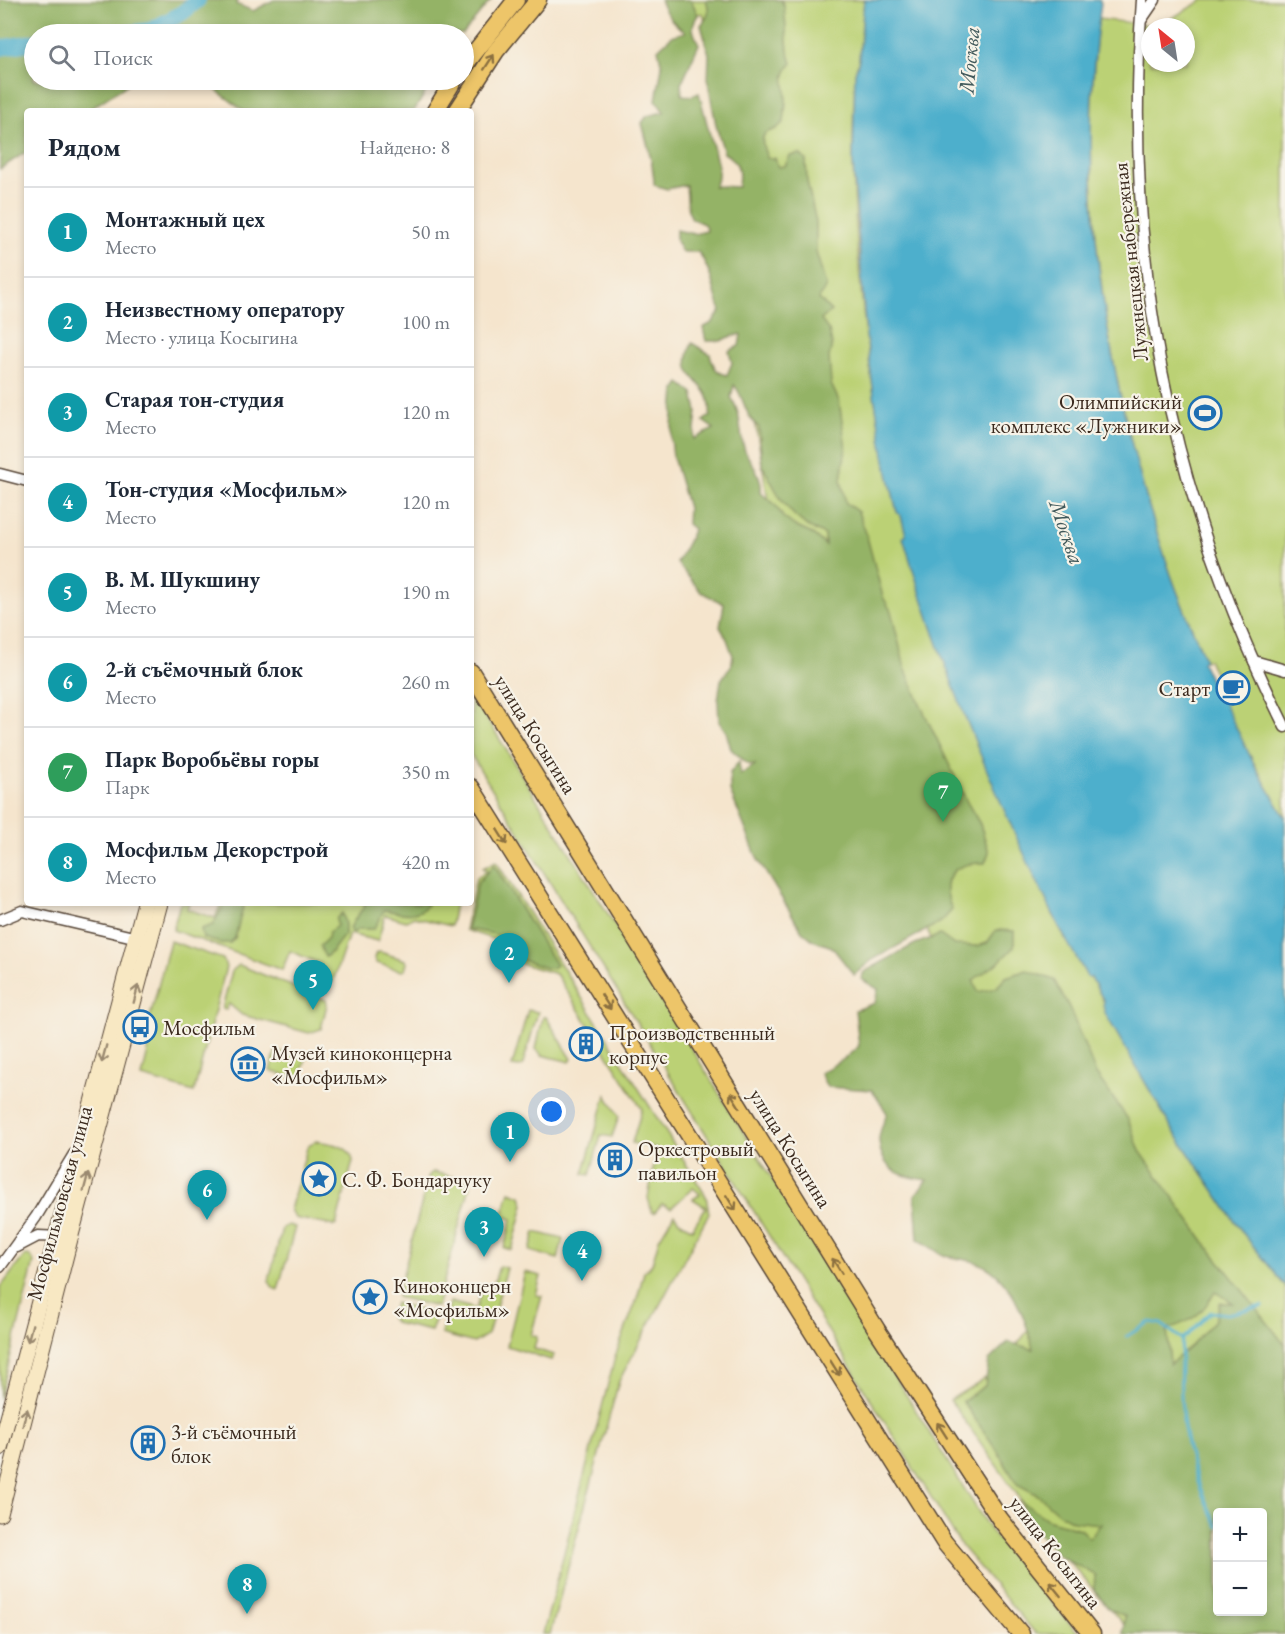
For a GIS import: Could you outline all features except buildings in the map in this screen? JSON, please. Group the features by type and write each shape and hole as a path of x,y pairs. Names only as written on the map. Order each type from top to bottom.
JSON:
{"main road":[{"path":"474,53 516,0"},
{"path":"474,85 496,51 538,0"},
{"path":"437,108 448,90"},
{"path":"459,108 471,90"},
{"name":"улица Косыгина","path":"474,677 883,1339 1000,1519 1092,1634"},
{"path":"474,793 944,1542 1021,1634"},
{"name":"Мосфильмовская улица","path":"0,1448 63,1237 143,939 145,906"},
{"name":"Мосфильмовская улица","path":"0,1514 63,1237 81,1141 143,939 159,906"}],"street":[{"name":"Лужнецкая набережная","path":"1142,0 1137,127 1141,218 1158,356 1178,449 1196,513 1217,574 1254,662 1285,727"},
{"path":"1140,22 1155,0"},
{"path":"0,474 24,480"},
{"path":"1254,662 1285,670"},
{"path":"0,920 22,911 143,939"},
{"path":"0,1267 52,1193 81,1141"},
{"path":"14,1249 38,1236 63,1237"}],"green space":[{"path":"0,0 237,0 236,4 253,11 274,0 491,0 471,24 24,24 24,90 119,90 92,108 24,108 24,153 0,169"},
{"path":"660,0 691,0 698,15 693,30 699,44 681,84 682,95 691,96 699,93 718,166 718,177 714,186 738,187 738,167 724,153 708,82 709,54 701,25 708,13 706,0 781,0 784,5 788,51 792,63 784,79 786,99 784,122 776,129 765,133 763,145 767,158 775,158 778,167 785,166 790,156 800,154 806,160 807,181 816,222 816,252 826,286 819,299 831,311 821,320 829,331 832,344 829,357 831,384 839,401 846,448 841,480 846,503 858,512 866,533 883,597 891,611 905,668 968,804 980,824 989,852 985,863 973,863 956,869 951,874 947,889 952,910 941,922 872,960 854,975 832,947 813,940 802,931 758,860 730,791 730,773 739,761 740,775 755,765 748,764 731,749 726,731 719,722 718,701 721,680 731,666 733,656 720,627 724,604 701,592 677,563 693,529 687,524 688,508 673,457 671,438 675,390 680,383 693,393 697,411 694,439 714,429 703,421 710,416 710,403 691,374 688,357 692,343 710,354 717,370 727,375 732,363 729,351 739,346 741,334 721,341 706,341 703,328 712,323 721,311 703,259 698,252 682,252 676,241 676,230 694,234 707,231 704,224 692,219 688,210 686,185 667,189 654,185 652,162 642,123 647,116 664,112 656,100 662,67 658,49 672,36 685,32 670,18","holes":["734,385 750,418 759,427 762,465 782,501 808,527 825,535 825,545 814,535 783,517 776,506 761,493 760,481 745,451 739,418 731,397"]},
{"path":"662,0 864,0 859,60 855,73 853,130 858,251 872,383 897,512 901,516 907,535 903,537 929,618 974,737 1060,929 1087,976 1091,977 1104,1002 1107,1016 1171,1127 1243,1233 1285,1286 1285,1634 1132,1634 1046,1535 950,1400 995,1372 1038,1318 953,984 887,846 769,507 727,248 743,186 703,13 676,18"},
{"name":"Олимпийский комплекс «Лужники»","path":"1203,0 1285,0 1285,817 1230,716 1208,659 1205,660 1183,607 1154,522 1124,413 1104,302 1093,189 1092,90 1098,19 1141,24 1141,72 1195,72 1195,18 1172,18"},
{"path":"216,90 427,90 416,108 240,108"},
{"path":"474,698 990,1530 1079,1634 1036,1634 962,1547 474,760"},
{"path":"496,861 706,1196 709,1213 619,1381 550,1634 543,1634 615,1357 637,1299 644,1272 652,1264 659,1239 674,1214 679,1221 692,1229 706,1207 693,1199 700,1194 693,1188 671,1208 662,1204 654,1213 652,1212 648,1198 657,1148 632,1143 642,1109 556,974 502,958 505,946 502,942 465,930 470,906 474,906 476,878 487,870 483,868"},
{"path":"494,865 556,965 546,968 507,955 507,945 494,934 467,929 478,882"},
{"path":"179,906 188,906 187,909 215,918 220,906 454,906 451,926 414,917 406,921 385,915 378,941 349,934 333,981 324,986 314,983 321,964 290,951 282,970 173,930"},
{"path":"223,906 243,906 235,938 230,943 220,943 203,938 201,929 213,925"},
{"path":"364,906 426,906 413,913 384,910 374,929 359,929 353,933 350,929"},
{"path":"342,913 345,935 325,957 320,946 328,938 329,932 337,926 336,919"},
{"path":"996,930 1014,931 1014,947 997,964 973,980 978,992 996,988 1006,977 1027,970 1054,980 1069,1007 1096,1074 1128,1119 1140,1151 1206,1244 1285,1345 1285,1634 1123,1634 1125,1616 1108,1608 1094,1590 1095,1575 1058,1555 1031,1525 1020,1501 1047,1519 1080,1529 1089,1538 1101,1524 1073,1521 1058,1513 1038,1495 1017,1484 995,1447 962,1401 985,1386 989,1360 1008,1342 1033,1349 1021,1311 1008,1287 989,1269 978,1263 946,1256 918,1239 915,1195 928,1180 894,1171 884,1159 879,1140 887,1113 872,1090 827,1087 820,1073 844,1059 859,1046 855,1010 875,1003 878,989 861,979 864,972 915,944 940,935 954,945 978,946 987,943","holes":["1215,1291 1233,1303 1220,1303 1215,1320 1170,1364 1167,1329 1196,1316 1206,1306"]},
{"path":"170,941 223,959 226,967 194,1092 142,1077 149,1047 143,1044"},
{"path":"380,952 405,960 407,963 405,970 376,963 374,958 376,953"},
{"path":"239,965 326,1000 321,1029 309,1033 242,1015 229,1004 226,1010 222,1009 232,971"},
{"path":"528,1010 538,1012 523,1064 520,1067 512,1066"},
{"path":"543,1017 546,1017 572,1059 570,1062 542,1055 536,1049"},
{"path":"276,1051 306,1058 300,1079 270,1071"},
{"path":"606,1095 619,1116 612,1137 601,1135 590,1175 583,1174"},
{"path":"316,1141 344,1148 353,1161 334,1226 295,1218 290,1210 307,1148"},
{"path":"433,1172 466,1180 470,1186 437,1307 397,1297 429,1175"},
{"path":"510,1192 521,1196 524,1205 512,1250 504,1248 512,1219 502,1216"},
{"path":"288,1225 295,1227 278,1290 273,1288 269,1281 282,1228"},
{"path":"535,1232 563,1239 558,1259 530,1251"},
{"path":"25,1255 31,1256 34,1262 0,1398 0,1288"},
{"path":"499,1266 507,1268 488,1334 474,1343 441,1334 450,1302 476,1309 481,1291 491,1294"},
{"path":"525,1272 541,1276 536,1295 542,1296 531,1335 537,1337 534,1349 554,1355 551,1360 507,1346"},
{"path":"395,1303 427,1312 436,1317 431,1331 395,1323 391,1318"}],"water":[{"name":"Москва","path":"864,0 1099,0 1101,3 1093,74 1091,146 1094,219 1102,293 1114,366 1130,438 1149,508 1171,575 1205,660 1202,662 1220,701 1223,701 1256,768 1285,817 1285,1286 1243,1233 1171,1127 1106,1015 1104,1001 1091,977 1087,977 1064,936 993,785 954,687 919,587 903,537 906,535 901,516 897,512 884,456 866,335 853,163 855,73 859,60"}],"waterway":[{"path":"162,24 182,13 198,0"},
{"path":"0,48 24,44"},
{"path":"1127,1336 1150,1322 1161,1324 1182,1339 1211,1312 1228,1314 1262,1306"},
{"path":"1182,1339 1181,1390 1185,1436 1197,1480 1213,1517"}],"place":[{"name":"Олимпийский комплекс «Лужники»","path":"1205,413"},
{"name":"Старт","path":"1233,688"},
{"name":"Парк Воробьёвы горы","path":"943,822"},
{"name":"Неизвестному оператору","path":"509,983"},
{"name":"В. М. Шукшину","path":"313,1010"},
{"name":"Мосфильм","path":"140,1027"},
{"name":"Производственный корпус","path":"586,1044"},
{"name":"Музей киноконцерна «Мосфильм»","path":"248,1064"},
{"name":"Оркестровый павильон","path":"615,1160"},
{"name":"Монтажный цех","path":"510,1162"},
{"name":"С. Ф. Бондарчуку","path":"319,1179"},
{"name":"2-й съёмочный блок","path":"207,1220"},
{"name":"Старая тон-студия","path":"484,1257"},
{"name":"Тон-студия «Мосфильм»","path":"582,1281"},
{"name":"Киноконцерн «Мосфильм»","path":"370,1297"},
{"name":"3-й съёмочный блок","path":"148,1443"},
{"name":"Мосфильм Декорстрой","path":"247,1614"}]}
